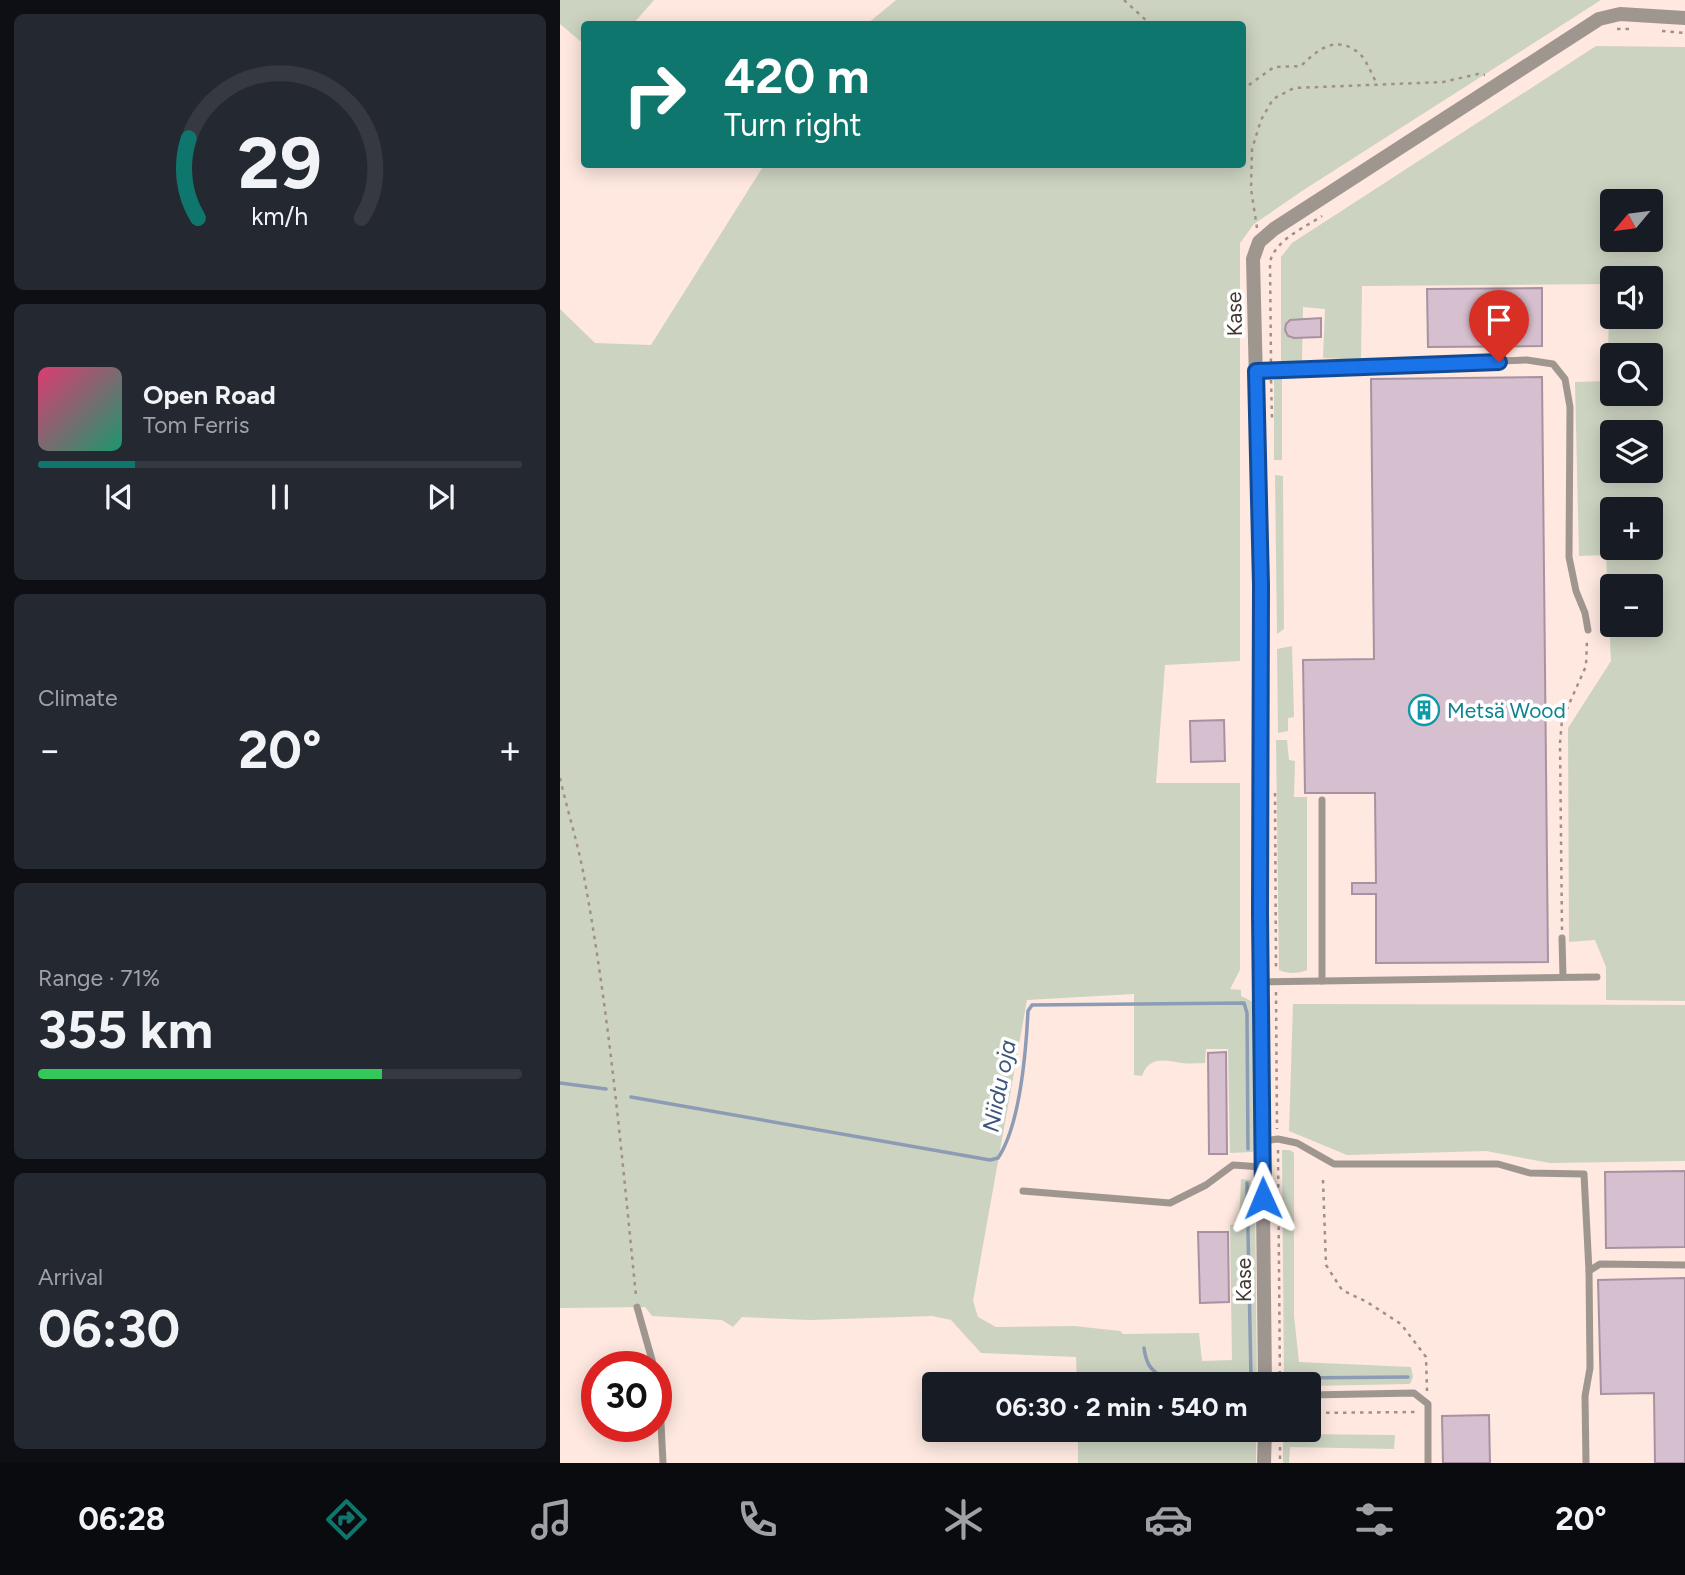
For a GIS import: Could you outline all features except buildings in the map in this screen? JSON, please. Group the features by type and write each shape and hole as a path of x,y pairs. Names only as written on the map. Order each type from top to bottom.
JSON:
{"street":[{"path":"1259,242 1273,229 1599,19 1620,15 1685,18"},
{"name":"Kase","path":"1259,242 1253,259 1261,585 1261,982 1270,1140 1263,1167 1265,1372"},
{"path":"1265,1442 1265,1463"}],"lane":[{"path":"1256,371 1527,360 1553,364 1565,379 1570,407 1569,557 1588,630"},
{"path":"1322,800 1322,981"},
{"path":"1562,937 1563,977"},
{"path":"1261,982 1597,977"},
{"path":"1270,1140 1297,1143 1334,1164 1498,1164 1530,1173 1584,1174 1590,1368 1585,1396 1586,1463"},
{"path":"1023,1191 1170,1203 1206,1185 1233,1165 1263,1167"},
{"path":"1589,1271 1600,1264 1685,1265"},
{"path":"637,1307 649,1351"},
{"path":"1321,1395 1415,1393 1428,1404 1428,1463"},
{"path":"662,1442 663,1463"}],"path":[{"path":"1124,0 1147,21"},
{"path":"1607,32 1634,30"},
{"path":"1659,31 1685,33"},
{"path":"1246,87 1274,67 1301,66 1318,48 1341,44 1360,54 1377,83"},
{"path":"1259,242 1251,189 1252,149 1261,120 1273,99 1294,88 1443,82 1478,74 1497,77 1501,83"},
{"path":"1272,419 1272,252 1326,213"},
{"path":"1562,937 1560,743 1562,720 1586,666 1588,630"},
{"path":"560,778 584,879 596,947 622,1156 637,1307"},
{"path":"1275,789 1276,982 1270,1140 1280,1372"},
{"path":"1323,1180 1326,1265 1342,1290 1401,1324 1426,1357 1428,1404"},
{"path":"1321,1413 1420,1412"},
{"path":"1280,1442 1280,1463"}],"green space":[{"path":"560,0 654,0 636,21 581,21 581,42 560,24"},
{"path":"896,0 1601,0 1302,191 1254,224 1240,243 1240,661 1165,665 1156,783 1240,783 1240,970 1230,989 1241,990 1241,996 1253,1002 1253,1152 1230,1153 1228,1049 1206,1049 1205,1063 1153,1062 1142,1076 1134,1075 1134,994 1027,1000 973,1301 978,1317 996,1327 1074,1326 1120,1331 1123,1334 1199,1333 1202,1361 1232,1360 1230,1225 1239,1224 1241,1179 1250,1180 1255,1191 1257,1372 1077,1372 1076,1357 981,1353 951,1320 932,1316 810,1320 742,1317 733,1327 722,1320 652,1316 645,1307 560,1308 560,309 595,343 651,345 762,168 1246,168 1246,21 871,21"},
{"path":"1596,46 1685,47 1685,1001 1606,1000 1606,967 1595,940 1569,942 1568,728 1611,661 1610,637 1663,637 1663,574 1607,574 1606,560 1663,560 1663,497 1600,497 1600,555 1579,556 1575,382 1600,381 1600,406 1663,406 1663,343 1608,343 1609,329 1663,329 1663,266 1600,266 1600,284 1362,286 1361,360 1323,358 1325,309 1303,307 1302,361 1281,361 1281,257 1292,243"},
{"path":"1274,378 1282,379 1282,460 1274,460"},
{"path":"1275,475 1283,476 1284,629 1277,634"},
{"path":"1292,646 1294,717 1288,718 1288,731 1278,733 1277,649"},
{"path":"1276,740 1287,740 1289,760 1295,761 1294,797 1307,797 1307,970 1296,973 1279,970"},
{"path":"1293,1004 1685,1005 1685,1161 1550,1163 1486,1151 1347,1155 1289,1131"},
{"path":"1282,1150 1290,1150 1294,1153 1294,1316 1299,1362 1411,1367 1413,1377 1410,1384 1321,1386 1321,1372 1284,1372"},
{"path":"1321,1434 1395,1435 1394,1449 1290,1447 1289,1463 1283,1463 1283,1442 1321,1442"},
{"path":"1078,1442 1256,1442 1256,1463 1078,1463"}],"waterway":[{"name":"Niidu oja","path":"631,1097 990,1160 998,1158 1012,1127 1023,1066 1028,1011 1032,1005 1244,1003 1247,1013 1248,1149"},
{"name":"Niidu oja","path":"560,1083 606,1089"},
{"name":"Niidu oja","path":"1144,1348 1149,1365 1162,1377 1251,1377 1247,1183"},
{"name":"Niidu oja","path":"1321,1378 1408,1377"}],"place":[{"name":"Metsä Wood","path":"1424,710"}],"route":[{"path":"1263,1198 1259,698 1261,585 1256,371 1499,362"}]}
